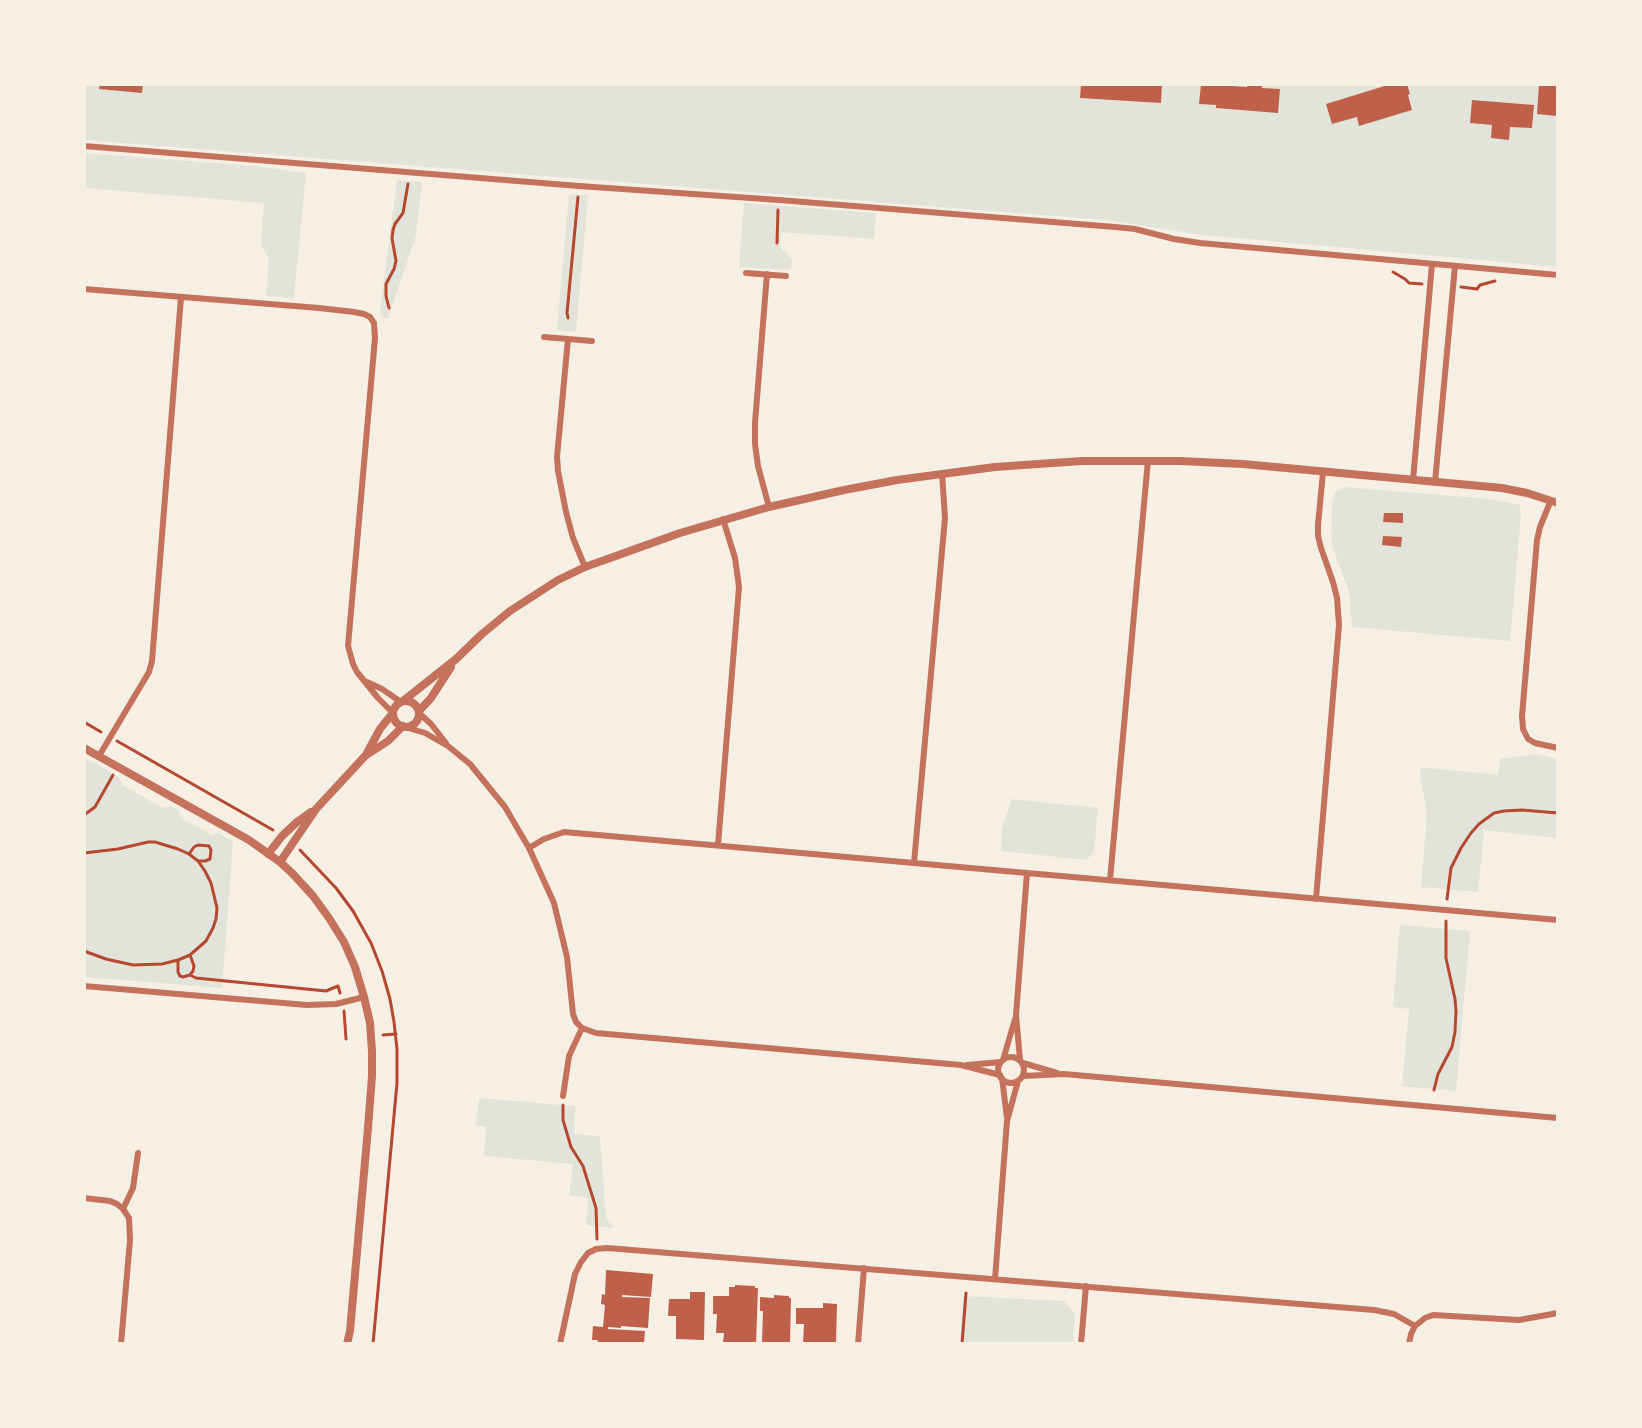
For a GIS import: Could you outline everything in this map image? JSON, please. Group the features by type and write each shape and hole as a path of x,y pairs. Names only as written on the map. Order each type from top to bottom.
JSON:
{"street":[{"path":"84,146 1115,227 1200,243 1558,275"},
{"path":"1413,480 1432,264"},
{"path":"1436,482 1455,266"},
{"path":"746,273 786,276"},
{"path":"767,274 754,423 758,466 769,507"},
{"path":"84,289 354,312 370,317 374,322 374,348 348,637 353,664 396,722 404,727 425,733 448,746 470,764 506,807 554,903 567,957 573,1014 576,1022 582,1028 596,1033 960,1065 1002,1061 1012,1057 1064,1074"},
{"path":"99,756 148,672 152,661 181,297"},
{"path":"544,337 592,340"},
{"path":"568,339 557,457 558,471 573,538 585,567"},
{"path":"1110,880 1148,460"},
{"path":"280,862 316,809 365,756 395,706 456,659 510,611 558,580 585,567 680,533 769,507 844,490 942,473 995,467 1148,460 1243,464 1502,488 1555,502 1540,527 1537,540 1523,704 1523,729 1528,739 1535,743 1558,748"},
{"path":"1316,898 1339,626 1335,590 1318,536 1323,472"},
{"path":"914,863 945,518 942,473"},
{"path":"718,845 740,587 735,558 723,519"},
{"path":"365,756 404,727 416,721 419,712 431,698 456,659"},
{"path":"364,680 402,701 415,704 448,746"},
{"path":"84,748 249,840 280,862 313,896 329,918 355,967 364,997 371,1037 372,1076 347,1344"},
{"path":"268,854 282,836 316,809"},
{"path":"529,849 564,832 1558,920"},
{"path":"994,1279 1007,1121 1024,1068 1021,1061 1016,1015 1027,873"},
{"path":"84,986 307,1005 342,1002 364,997"},
{"path":"1007,1121 999,1071 1016,1015"},
{"path":"563,1096 569,1056 582,1028"},
{"path":"960,1065 1001,1077 1010,1082 1020,1078 1064,1074 1558,1118"},
{"path":"123,1209 133,1188 138,1153"},
{"path":"84,1198 110,1201 123,1209 129,1218 130,1240 121,1344"},
{"path":"560,1344 575,1274 580,1262 588,1253 596,1249 619,1248 1374,1310 1394,1314 1415,1326"},
{"path":"858,1344 864,1268"},
{"path":"1081,1344 1086,1286"},
{"path":"1408,1344 1415,1326 1433,1315 1519,1320 1558,1313"}],"path":[{"path":"389,308 386,284 396,261 393,230 403,213 408,184"},
{"path":"568,318 579,186"},
{"path":"777,243 778,200"},
{"path":"1390,271 1409,283 1431,285"},
{"path":"1454,287 1477,289"},
{"path":"84,722 282,836"},
{"path":"84,815 95,807 117,766"},
{"path":"1434,1090 1438,1074 1452,1047 1455,1032 1455,999 1446,958 1446,910 1451,868 1471,832 1494,813 1522,810 1558,813"},
{"path":"84,853 103,852 148,842 166,844 189,854 198,861 206,871 216,896 216,919 213,928 206,941 190,955 162,964 133,965 84,951"},
{"path":"293,844 336,888 353,911 371,943 382,971 394,1022 397,1083 373,1344"},
{"path":"189,854 198,845 209,846 210,859 198,861"},
{"path":"178,960 178,972 180,976 186,977 193,971 194,966 190,955"},
{"path":"190,975 196,978 326,991 338,986 345,1015 346,1039"},
{"path":"563,1096 563,1120 571,1147 583,1166 596,1208 598,1234 596,1249"},
{"path":"962,1344 966,1293"}],"shaded area":[{"path":"84,84 1558,84 1558,267 1202,235 1106,220 84,140"},
{"path":"84,153 253,166 306,173 294,298 266,296 269,259 261,245 264,203 84,188"},
{"path":"397,180 422,182 416,236 388,319 384,318 380,311"},
{"path":"569,194 588,195 576,332 557,330"},
{"path":"744,203 876,213 874,239 781,232 780,247 792,259 791,270 739,267"},
{"path":"1344,487 1491,499 1520,505 1510,641 1352,627 1347,586 1331,539 1332,504 1335,492"},
{"path":"1536,754 1558,759 1558,838 1484,830 1478,892 1421,887 1427,814 1420,775 1421,767 1498,775 1500,759"},
{"path":"84,757 119,777 122,785 163,808 171,806 179,811 181,818 212,835 219,833 233,842 222,988 84,977"},
{"path":"1012,799 1098,808 1094,853 1086,860 1001,851 1002,829"},
{"path":"1400,925 1470,931 1456,1091 1402,1086 1409,1009 1393,1007"},
{"path":"479,1098 575,1106 574,1134 600,1136 606,1219 614,1228 586,1225 588,1198 569,1195 573,1164 484,1156 486,1127 476,1125"},
{"path":"963,1296 1064,1301 1075,1315 1073,1344 960,1344"}],"building":[{"path":"100,84 143,84 142,93 99,89"},
{"path":"1081,84 1162,84 1161,103 1080,98"},
{"path":"1201,84 1247,87 1247,84 1262,84 1262,88 1280,89 1278,113 1216,108 1216,105 1199,104"},
{"path":"1391,84 1407,84 1412,110 1359,126 1357,117 1332,124 1326,104"},
{"path":"1539,84 1558,84 1557,116 1537,114"},
{"path":"1472,100 1534,105 1532,128 1510,127 1509,140 1491,138 1492,125 1470,123"},
{"path":"1384,513 1403,513 1403,523 1383,522"},
{"path":"1383,536 1402,537 1401,547 1382,545"},
{"path":"606,1270 653,1274 651,1297 622,1295 622,1297 650,1298 648,1328 608,1327 608,1329 645,1331 644,1344 597,1344 598,1340 592,1340 593,1326 603,1327 605,1305 601,1304 602,1294 605,1295"},
{"path":"735,1285 758,1288 756,1344 723,1343 724,1333 716,1333 717,1314 713,1314 713,1296 729,1296 729,1287 735,1287"},
{"path":"690,1292 705,1292 704,1340 676,1339 676,1316 668,1316 669,1299 690,1299"},
{"path":"774,1295 791,1298 790,1342 762,1342 763,1311 760,1311 760,1297 774,1298"},
{"path":"823,1303 837,1304 836,1344 803,1344 804,1324 796,1324 796,1308 823,1308"}]}
